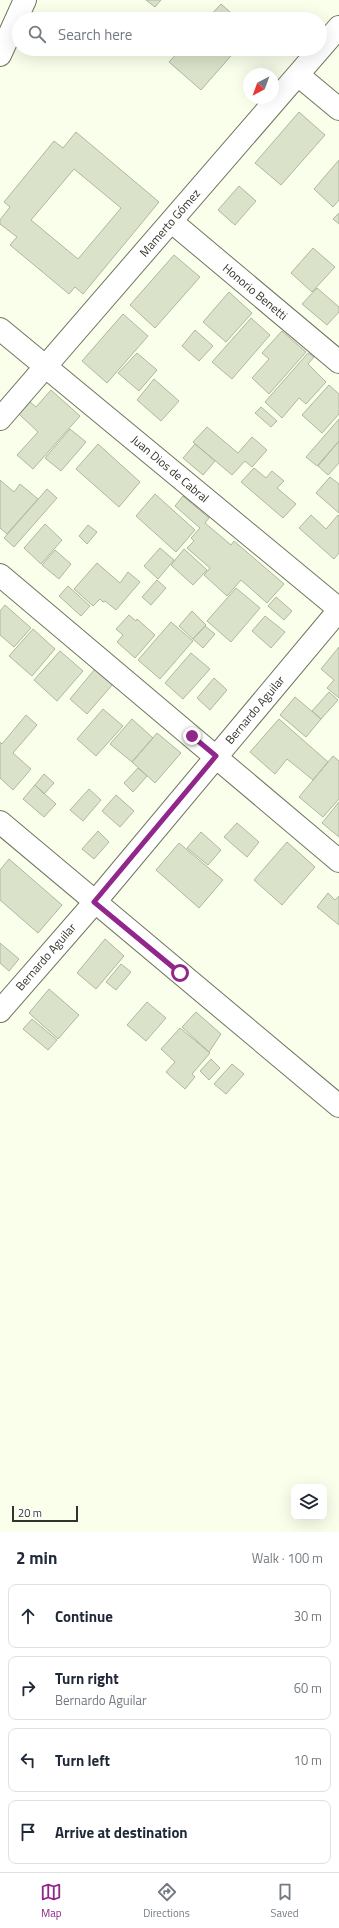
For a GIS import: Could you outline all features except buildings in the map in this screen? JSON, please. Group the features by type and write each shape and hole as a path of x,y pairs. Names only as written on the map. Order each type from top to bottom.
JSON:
{"street":[{"path":"20,12 26,0"},
{"name":"Mamerto Gómez","path":"327,41 339,27"},
{"path":"0,55 12,30"},
{"name":"Mamerto Gómez","path":"0,419 314,56"},
{"path":"298,75 339,109"},
{"name":"Honorio Benetti","path":"172,222 339,362"},
{"name":"Juan Dios de Cabral","path":"0,329 339,609"},
{"path":"0,575 339,861"},
{"name":"Bernardo Aguilar","path":"0,1010 94,902 339,609"},
{"path":"0,822 339,1106"}],"route":[{"path":"180,973 94,902 216,756 192,736"}]}
